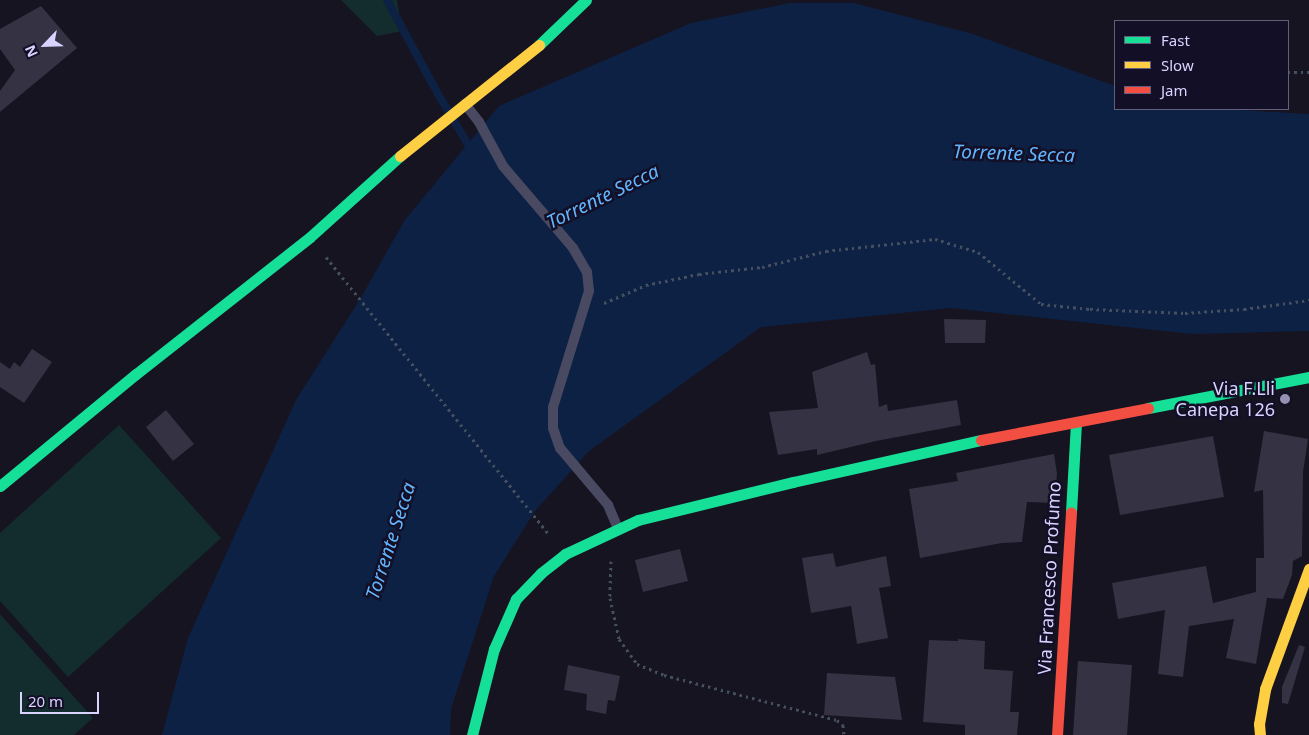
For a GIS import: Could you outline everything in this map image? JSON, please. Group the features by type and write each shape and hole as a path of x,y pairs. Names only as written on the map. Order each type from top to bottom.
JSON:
{"street":[{"path":"0,486 136,374 310,237 391,163 549,37 586,0"},
{"path":"472,735 494,649 516,599 541,573 565,554 618,528 638,520 793,482 961,444 1309,377"},
{"name":"Via Francesco Profumo","path":"1057,735 1076,422"},
{"path":"1260,735 1259,724 1264,689 1308,576 1309,569"}],"lane":[{"path":"465,104 479,122 503,166 573,248 587,272 589,291 553,407 552,428 560,448 608,504 618,528"}],"path":[{"path":"1289,72 1309,72"},
{"path":"310,237 565,554"},
{"path":"582,313 646,285 699,274 762,267 826,251 935,238 978,252 1040,304 1090,309 1185,313 1244,309 1309,300"},
{"path":"618,528 611,561 610,598 618,638 636,664 664,675 837,720 843,725 844,735"}],"green space":[{"path":"341,0 397,0 402,31 377,36"},
{"path":"119,425 221,538 68,677 0,601 0,533"},
{"path":"0,614 93,718 74,735 0,735"}],"water":[{"name":"Torrente Secca","path":"790,3 854,3 973,34 1114,86 1114,110 1239,110 1309,114 1309,331 1192,334 951,308 761,327 589,451 535,511 494,576 451,709 450,735 162,735 188,638 296,400 362,296 404,221 499,106 691,23"}],"building":[{"path":"41,6 77,48 0,112 0,91 15,70 0,49 0,29"},
{"path":"944,319 986,320 985,343 945,343"},
{"path":"32,349 52,362 24,403 0,387 0,362 10,369 14,362 20,367"},
{"path":"867,352 871,365 875,364 879,407 887,404 888,411 957,400 961,425 876,441 817,455 817,449 778,455 769,412 818,408 812,372"},
{"path":"166,410 194,444 173,461 146,427"},
{"path":"1264,431 1308,439 1303,472 1302,556 1293,561 1292,575 1283,599 1267,598 1256,664 1226,658 1234,619 1189,626 1183,677 1158,674 1165,610 1118,619 1112,583 1206,566 1213,603 1256,592 1256,558 1264,558 1263,490 1254,492"},
{"path":"1213,436 1224,497 1120,515 1109,455"},
{"path":"1054,454 1057,474 1056,486 1052,487 1054,503 1027,502 1022,542 1002,543 920,558 909,489 958,481 956,473"},
{"path":"680,549 688,581 643,592 635,560"},
{"path":"833,553 836,567 886,556 891,586 879,588 888,638 857,644 851,606 811,613 802,558"},
{"path":"958,639 985,641 984,669 1013,671 1010,712 1019,712 1017,735 965,735 965,725 923,722 929,640 958,641"},
{"path":"1299,645 1305,647 1288,704 1282,703 1282,687"},
{"path":"1078,661 1132,665 1127,735 1073,735"},
{"path":"568,665 620,676 615,701 608,700 606,714 586,710 587,694 564,690"},
{"path":"827,673 895,677 902,720 824,715"}],"waterway":[{"path":"387,0 438,94 473,153"}],"traffic: fast":[{"path":"539,45 586,0"},
{"path":"0,486 136,374 310,237 400,156"},
{"path":"1148,408 1309,377"},
{"path":"1071,512 1076,422"},
{"path":"472,735 494,649 516,599 541,573 565,554 638,520 793,482 981,440"}],"traffic: slow":[{"path":"400,156 539,45"},
{"path":"1260,735 1259,724 1265,689 1309,569"}],"traffic: jam":[{"path":"981,440 1148,408"},
{"path":"1057,735 1071,512"}],"place":[{"name":"Via F.Lli Canepa 126","path":"1285,399"}]}
